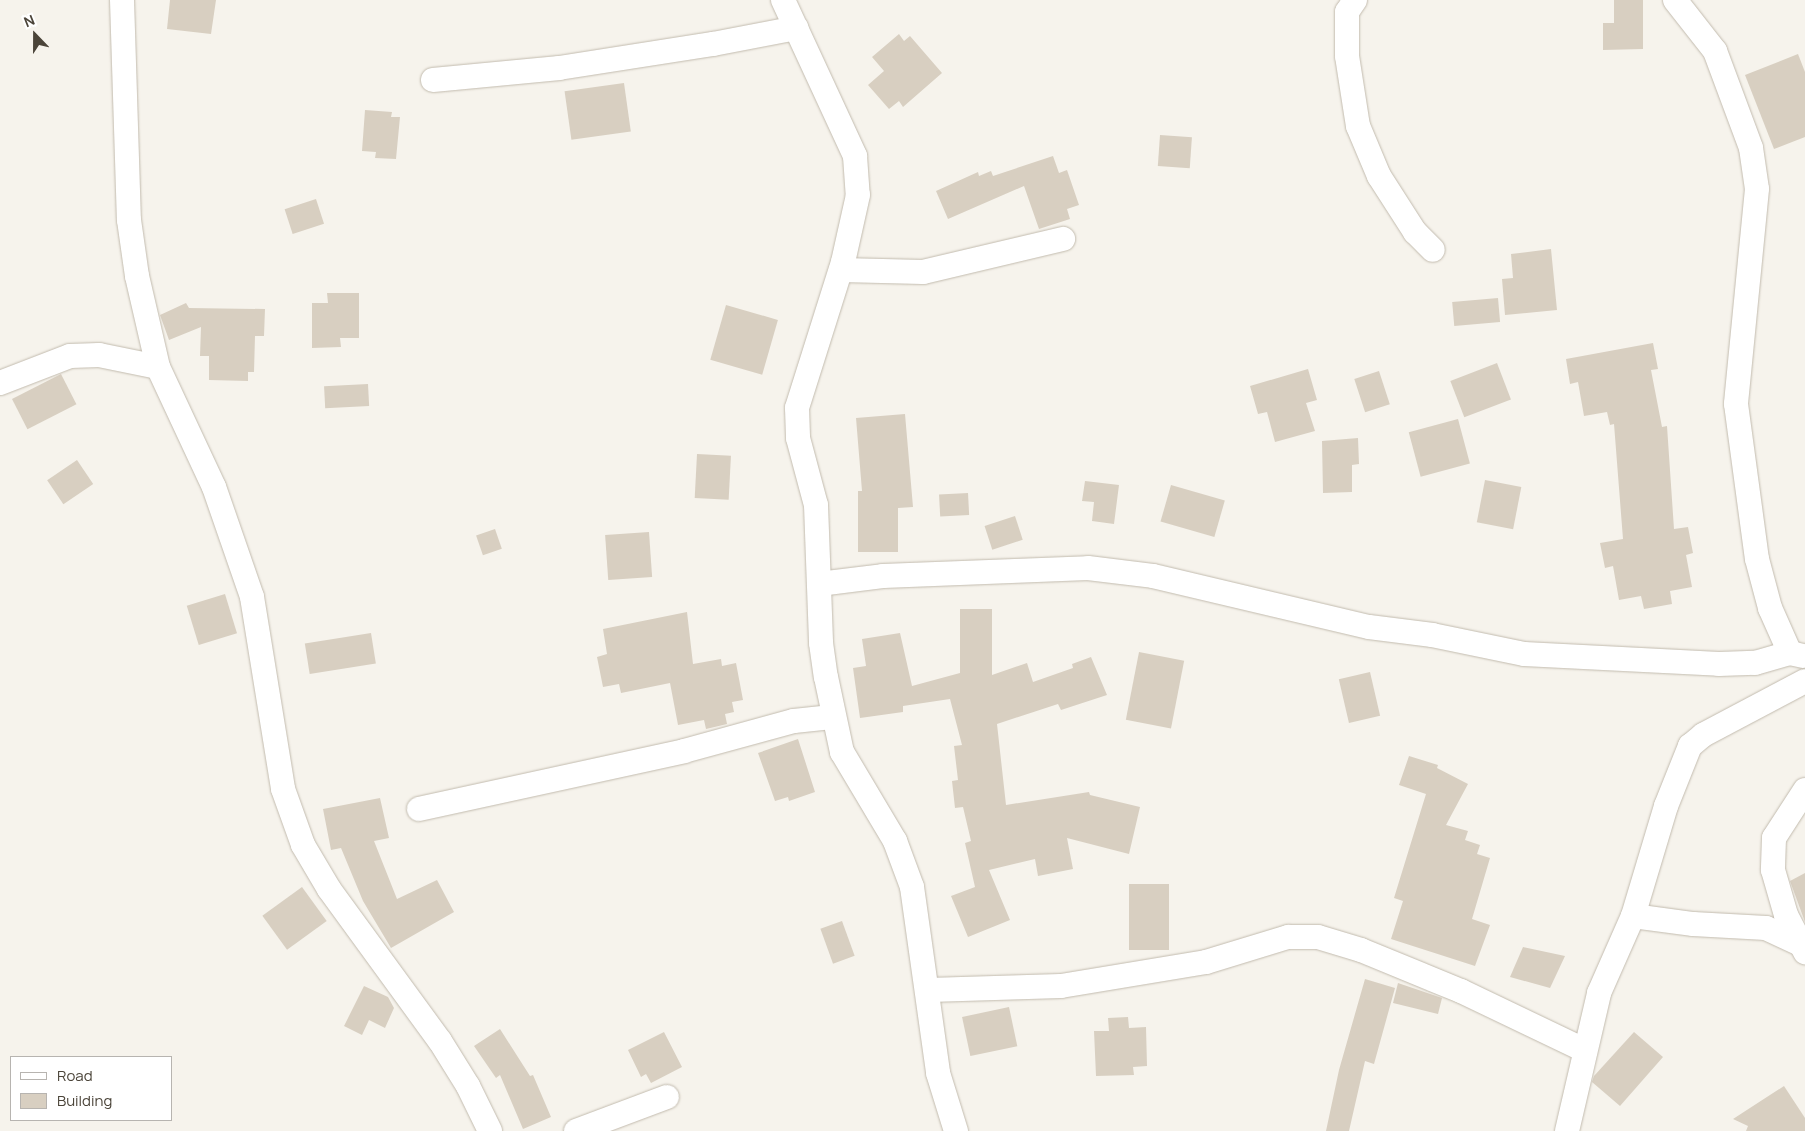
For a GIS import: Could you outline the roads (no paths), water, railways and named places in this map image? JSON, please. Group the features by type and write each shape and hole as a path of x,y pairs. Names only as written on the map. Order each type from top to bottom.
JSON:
{"street":[{"path":"122,0 130,220 137,276 158,367 214,487 252,597 264,658 276,754 283,789 303,845 329,889 440,1041 468,1086 490,1131"},
{"path":"783,0 855,156 858,195 841,270 797,408 798,438 816,505 821,643 832,717 842,752 895,841 909,878 929,990 929,1022 938,1073 956,1131"},
{"path":"1355,0 1347,12 1347,56 1358,126 1379,176 1415,232 1433,250"},
{"path":"819,584 882,576 1088,568 1153,576 1369,627 1432,635 1524,654 1718,664 1756,663 1797,655 1770,608 1757,559 1736,404 1757,189 1751,148 1715,51 1675,0"},
{"path":"433,80 559,68 712,44 796,28"},
{"path":"841,270 923,272 1063,239"},
{"path":"0,383 70,356 107,356 158,367"},
{"path":"1567,1131 1584,1050 1600,993 1633,916 1666,806 1690,746 1704,735 1805,680"},
{"path":"419,809 684,750 794,721 832,717"},
{"path":"1802,948 1786,915 1773,870 1774,838 1805,790"},
{"path":"1633,916 1693,924 1766,928 1802,948"},
{"path":"929,990 1061,986 1206,962 1288,937 1318,937 1361,950 1461,991 1584,1050"},
{"path":"576,1131 667,1097"}]}
